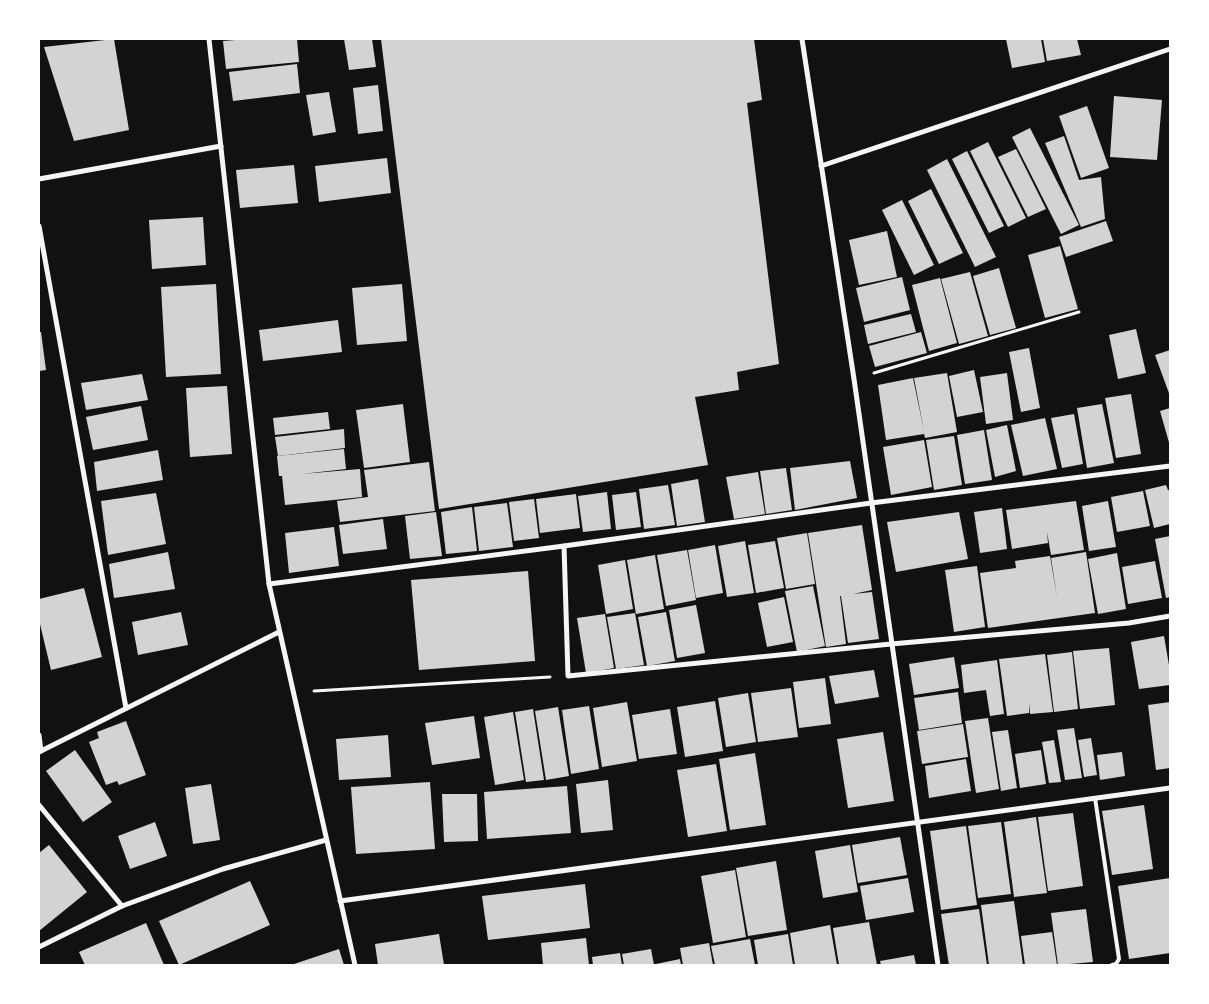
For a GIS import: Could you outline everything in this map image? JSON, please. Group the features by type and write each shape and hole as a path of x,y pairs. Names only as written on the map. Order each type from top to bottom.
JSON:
{"street":[{"path":"209,39 269,584 355,965"},
{"path":"802,39 854,379 938,965"},
{"path":"821,166 1170,49"},
{"path":"39,179 220,146"},
{"path":"39,226 126,708"},
{"path":"269,584 564,546 871,503 1170,466"},
{"path":"564,546 568,676 1129,623 1170,616"},
{"path":"39,735 40,752 279,632"},
{"path":"340,901 1170,788"},
{"path":"39,805 122,906"},
{"path":"39,947 122,906 223,869 326,840"}],"lane":[{"path":"1095,798 1119,959 1112,965"}],"path":[{"path":"854,379 1079,312"},
{"path":"292,692 568,676"}],"building":[{"path":"114,39 129,130 74,141 44,47"},
{"path":"297,39 299,62 226,69 223,41"},
{"path":"344,39 372,39 376,67 349,70"},
{"path":"381,39 754,39 762,100 747,103 779,364 737,372 739,390 695,397 708,465 439,509"},
{"path":"1006,39 1041,39 1045,62 1012,68"},
{"path":"1043,39 1077,39 1081,55 1047,61"},
{"path":"297,64 300,93 233,101 229,72"},
{"path":"378,85 383,131 358,134 353,88"},
{"path":"329,92 336,132 313,136 306,95"},
{"path":"1114,96 1162,100 1157,160 1110,157"},
{"path":"1087,106 1109,168 1081,178 1059,116"},
{"path":"1030,128 1079,225 1061,234 1012,137"},
{"path":"1064,136 1079,180 1101,177 1105,219 1081,227 1045,143"},
{"path":"988,142 1026,218 1008,227 970,151"},
{"path":"1016,149 1046,209 1028,217 998,157"},
{"path":"967,151 1004,226 989,233 952,159"},
{"path":"387,158 391,193 319,202 315,166"},
{"path":"947,159 996,257 975,267 927,170"},
{"path":"294,165 298,203 240,208 236,170"},
{"path":"931,189 963,253 939,264 908,201"},
{"path":"902,200 934,265 914,275 882,210"},
{"path":"203,217 206,265 152,269 149,220"},
{"path":"1106,221 1113,241 1066,257 1059,237"},
{"path":"887,231 897,277 859,285 849,240"},
{"path":"1060,246 1078,309 1045,318 1028,255"},
{"path":"999,268 1016,328 990,335 973,276"},
{"path":"970,272 988,336 959,344 941,279"},
{"path":"902,277 910,310 864,322 856,288"},
{"path":"940,278 957,343 929,351 912,285"},
{"path":"216,284 221,374 166,377 161,287"},
{"path":"402,284 407,341 357,345 352,288"},
{"path":"911,314 916,332 868,344 864,325"},
{"path":"338,320 342,352 263,361 259,330"},
{"path":"1136,329 1146,373 1118,379 1109,335"},
{"path":"39,332 41,332 46,370 39,371"},
{"path":"921,332 927,353 875,367 869,346"},
{"path":"1029,348 1040,408 1021,412 1009,352"},
{"path":"1170,350 1170,396 1155,355"},
{"path":"974,370 983,412 957,417 949,376"},
{"path":"947,373 957,432 925,438 924,434 886,440 878,385 913,378 924,431 914,378"},
{"path":"1007,373 1013,420 986,424 980,377"},
{"path":"142,374 148,400 86,410 81,383"},
{"path":"227,386 232,454 190,457 186,388"},
{"path":"1131,394 1141,454 1116,458 1105,398"},
{"path":"403,404 410,462 364,468 356,410"},
{"path":"1102,404 1114,463 1087,468 1077,408"},
{"path":"141,406 148,440 93,450 86,417"},
{"path":"1170,408 1170,446 1160,411"},
{"path":"328,412 330,429 275,435 273,418"},
{"path":"1074,414 1083,464 1062,468 1051,418"},
{"path":"1045,418 1057,469 1023,476 1011,425"},
{"path":"1007,425 1016,471 995,477 986,430"},
{"path":"344,429 345,448 278,456 275,437"},
{"path":"984,430 992,480 965,484 957,435"},
{"path":"954,436 962,485 934,490 926,440"},
{"path":"924,440 932,487 891,495 883,447"},
{"path":"344,449 346,469 302,474 360,469 362,497 285,505 282,476 279,476 277,456"},
{"path":"158,450 163,480 97,491 94,462"},
{"path":"850,461 857,498 795,510 790,468"},
{"path":"429,462 435,511 340,522 337,501 368,497 364,470"},
{"path":"786,468 792,510 766,514 760,471"},
{"path":"758,472 765,514 734,519 726,477"},
{"path":"698,479 705,522 677,526 671,484"},
{"path":"668,485 675,525 644,529 639,489"},
{"path":"1166,485 1168,490 1170,490 1170,524 1154,528 1145,490"},
{"path":"1143,491 1150,526 1117,532 1111,497"},
{"path":"607,492 611,529 583,532 578,496"},
{"path":"636,492 641,527 616,530 612,495"},
{"path":"156,493 166,544 108,555 101,501"},
{"path":"576,494 580,528 540,533 536,499"},
{"path":"534,499 539,538 514,541 509,502"},
{"path":"1076,501 1084,550 1051,555 1047,532 1048,543 1012,549 1006,510"},
{"path":"1108,501 1116,547 1089,551 1082,506"},
{"path":"507,503 513,547 479,551 474,507"},
{"path":"472,507 477,551 446,554 441,512"},
{"path":"1002,508 1007,549 980,553 974,512"},
{"path":"436,512 442,556 410,559 405,516"},
{"path":"959,512 968,559 896,572 887,522"},
{"path":"383,519 387,549 343,554 339,525"},
{"path":"862,525 872,590 853,594 872,592 879,639 848,643 840,596 846,644 826,647 808,533"},
{"path":"334,527 339,566 289,573 285,533"},
{"path":"807,533 815,584 786,589 777,538"},
{"path":"1170,536 1170,597 1166,598 1155,539"},
{"path":"745,541 754,593 727,597 718,546"},
{"path":"775,541 784,588 756,593 748,545"},
{"path":"715,545 723,593 696,598 688,550"},
{"path":"687,550 696,600 666,606 657,555"},
{"path":"168,552 175,589 114,598 109,564"},
{"path":"1086,552 1095,613 988,628 980,573 1016,568 1015,561 1050,556 1057,597 1051,558"},
{"path":"1117,553 1126,609 1098,614 1088,559"},
{"path":"655,555 664,609 636,614 627,560"},
{"path":"625,560 633,609 606,614 598,565"},
{"path":"1155,561 1162,598 1128,604 1122,567"},
{"path":"977,566 985,627 954,632 945,570"},
{"path":"528,571 535,661 419,670 411,580"},
{"path":"813,586 825,646 797,652 785,591"},
{"path":"84,588 102,657 51,670 39,620 39,599"},
{"path":"784,597 793,642 767,647 758,603"},
{"path":"696,605 705,653 677,658 669,610"},
{"path":"181,612 188,645 138,655 132,622"},
{"path":"666,612 675,661 647,666 638,617"},
{"path":"635,613 644,665 616,669 607,617"},
{"path":"605,614 614,668 586,673 577,618"},
{"path":"1164,636 1170,671 1170,685 1139,689 1131,642"},
{"path":"1109,648 1115,705 1080,709 1073,651"},
{"path":"1072,652 1078,709 1054,712 1047,655"},
{"path":"1045,654 1053,712 1030,714 1029,703 1029,713 1007,716 999,659"},
{"path":"954,657 959,688 914,695 909,664"},
{"path":"997,660 1004,714 990,716 986,690 964,693 961,665"},
{"path":"874,670 879,697 835,704 829,676"},
{"path":"825,678 831,724 799,728 793,682"},
{"path":"791,688 798,737 758,742 751,693"},
{"path":"958,692 962,723 919,730 914,698"},
{"path":"748,693 756,742 726,747 718,698"},
{"path":"715,701 723,751 685,757 677,707"},
{"path":"627,702 637,761 602,767 593,708"},
{"path":"1170,702 1170,768 1156,770 1148,705"},
{"path":"589,706 599,769 571,774 562,710"},
{"path":"558,707 569,776 546,780 535,711"},
{"path":"533,709 544,780 526,782 515,712"},
{"path":"670,709 677,754 639,759 632,715"},
{"path":"513,712 524,780 495,785 484,717"},
{"path":"474,716 480,758 432,765 425,723"},
{"path":"988,718 999,789 976,793 965,721"},
{"path":"126,721 146,775 119,785 117,781 106,785 89,742 99,738 97,732"},
{"path":"963,724 968,757 922,764 917,731"},
{"path":"1074,728 1082,778 1065,780 1057,730"},
{"path":"1008,730 1017,788 1001,791 992,732"},
{"path":"883,732 894,801 848,808 837,739"},
{"path":"388,735 391,777 339,780 336,739"},
{"path":"1091,738 1097,775 1084,777 1078,740"},
{"path":"1054,740 1061,782 1049,783 1042,742"},
{"path":"75,750 112,802 83,822 46,771"},
{"path":"1041,750 1046,784 1020,788 1015,754"},
{"path":"1122,752 1125,776 1100,780 1097,755"},
{"path":"755,753 766,825 730,830 719,759"},
{"path":"966,759 971,791 929,798 925,766"},
{"path":"716,764 727,831 688,837 677,770"},
{"path":"608,780 613,830 581,833 576,784"},
{"path":"430,782 435,849 356,854 351,787"},
{"path":"211,784 220,840 193,844 185,788"},
{"path":"567,786 571,833 487,839 484,792"},
{"path":"442,794 477,794 478,841 444,842"},
{"path":"1144,805 1153,869 1112,875 1102,811"},
{"path":"1073,813 1083,886 1048,891 1038,817"},
{"path":"1036,817 1047,893 1014,897 1004,822"},
{"path":"155,822 167,856 130,869 118,836"},
{"path":"1001,822 1011,894 978,898 968,826"},
{"path":"966,826 977,905 941,910 930,831"},
{"path":"900,837 907,875 858,883 852,845"},
{"path":"49,845 87,892 39,931 39,853"},
{"path":"850,845 858,892 823,898 815,851"},
{"path":"776,861 787,930 748,936 736,868"},
{"path":"735,870 746,937 713,943 701,876"},
{"path":"908,878 914,912 866,920 860,886"},
{"path":"1170,878 1170,953 1129,959 1118,886"},
{"path":"250,881 270,925 179,965 159,921"},
{"path":"585,884 590,928 488,940 482,896"},
{"path":"1014,901 1023,965 989,965 981,905"},
{"path":"979,909 987,965 949,965 941,914"},
{"path":"1086,909 1093,962 1058,965 1051,913"},
{"path":"869,922 877,965 839,965 833,928"},
{"path":"146,923 164,965 85,965 79,952"},
{"path":"830,925 837,965 795,965 790,933"},
{"path":"1052,932 1057,965 1025,965 1021,936"},
{"path":"439,934 444,965 378,965 375,944"},
{"path":"788,934 793,965 758,965 754,940"},
{"path":"586,938 589,965 543,965 541,943"},
{"path":"750,939 755,965 715,965 711,946"},
{"path":"709,943 713,965 683,965 680,948"},
{"path":"339,949 344,965 291,965"},
{"path":"651,949 654,965 624,965 622,954"},
{"path":"620,953 622,965 593,965 592,957"},
{"path":"914,955 916,965 881,965 880,961"},
{"path":"680,959 681,965 656,965 656,964"}]}
